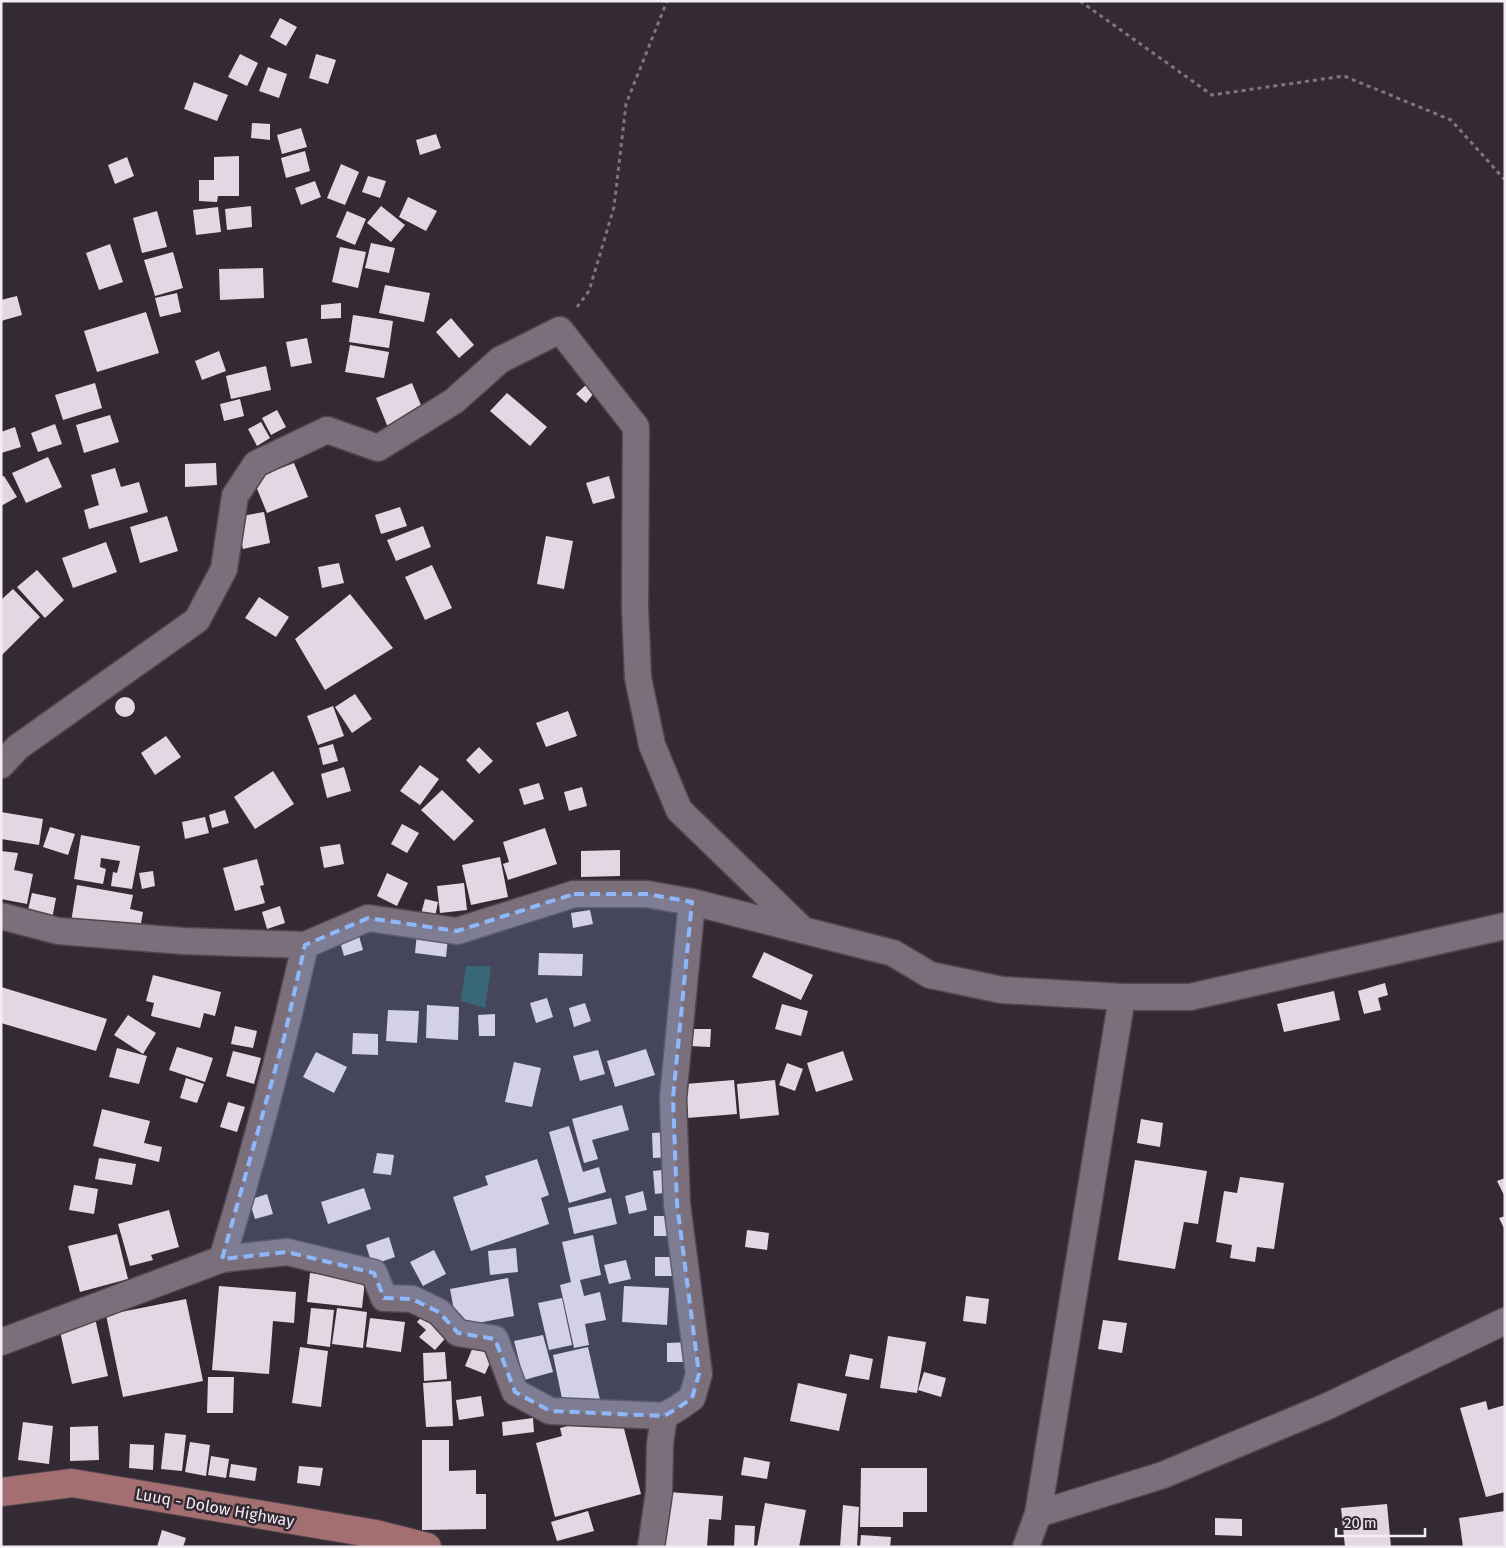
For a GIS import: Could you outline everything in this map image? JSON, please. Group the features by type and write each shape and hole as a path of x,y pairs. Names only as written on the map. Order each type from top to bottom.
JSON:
{"main road":[{"name":"Luuq - Dolow Highway","path":"1,1492 72,1483 376,1534 427,1547"}],"street":[{"path":"1,765 18,747 197,620 224,569 235,496 256,464 327,430 378,448 454,401 500,360 560,330 636,427 635,607 638,678 652,745 679,810 802,930"},
{"path":"1,916 58,931 182,941 305,945 368,918 457,931 574,894 647,894 692,902 893,953 930,975 1002,990 1122,997 1190,997 1505,926"},
{"path":"1,1342 222,1259 287,1252 374,1272 384,1298 412,1299 439,1312 458,1332 494,1339 515,1392 550,1411 664,1416 678,1408 692,1398 698,1374 678,1204 673,1098 692,902"},
{"path":"222,1259 253,1158 280,1056 305,945"},
{"path":"1026,1547 1038,1514 1122,997"},
{"path":"1038,1514 1172,1471 1328,1406 1505,1321"},
{"path":"651,1547 659,1492 660,1444 664,1416"}],"path":[{"path":"560,330 589,291 614,207 626,104 667,1"},
{"path":"1080,1 1212,95 1344,76 1451,120 1505,180"}],"highlighted area":[{"path":"574,894 647,894 692,902 673,1098 677,1204 699,1374 692,1398 664,1416 550,1411 515,1392 495,1339 458,1333 439,1312 412,1299 384,1298 374,1273 287,1252 222,1259 284,1038 305,945 368,918 457,931"}],"water":[{"path":"466,966 491,966 485,1008 461,1001"}],"building":[{"path":"280,18 297,27 286,46 270,37"},
{"path":"240,54 258,63 247,86 228,77"},
{"path":"316,54 336,60 328,84 309,78"},
{"path":"268,67 287,74 279,98 259,91"},
{"path":"194,82 228,95 217,121 184,109"},
{"path":"252,123 270,124 270,140 251,138"},
{"path":"301,128 307,147 282,154 277,135"},
{"path":"436,134 441,148 420,155 416,140"},
{"path":"305,151 310,171 286,178 281,158"},
{"path":"239,156 239,196 218,196 217,202 199,201 199,180 214,180 214,157"},
{"path":"127,157 134,176 115,184 108,165"},
{"path":"341,164 359,172 345,205 327,198"},
{"path":"368,176 386,181 380,198 362,192"},
{"path":"315,181 321,197 301,205 295,188"},
{"path":"408,197 437,211 426,231 399,217"},
{"path":"251,206 252,227 227,230 225,209"},
{"path":"381,206 405,225 391,242 367,223"},
{"path":"218,207 221,232 196,235 193,210"},
{"path":"157,211 167,247 142,253 133,218"},
{"path":"347,211 366,219 355,245 336,237"},
{"path":"371,243 395,248 389,273 365,268"},
{"path":"110,244 123,282 99,290 86,253"},
{"path":"340,247 366,252 358,288 332,282"},
{"path":"173,252 183,288 155,296 144,260"},
{"path":"263,268 264,298 220,300 219,269"},
{"path":"385,285 430,293 424,322 379,313"},
{"path":"177,293 181,312 160,317 155,298"},
{"path":"17,296 22,315 1,321 1,300"},
{"path":"341,303 341,318 321,319 321,305"},
{"path":"146,312 159,353 97,372 84,331"},
{"path":"353,315 393,321 389,348 349,342"},
{"path":"451,318 474,345 459,358 436,332"},
{"path":"307,338 312,363 291,367 286,342"},
{"path":"350,345 389,352 384,378 345,372"},
{"path":"219,351 226,371 202,380 195,361"},
{"path":"266,366 271,390 231,399 226,376"},
{"path":"95,383 102,408 63,420 55,395"},
{"path":"412,383 425,415 389,430 376,398"},
{"path":"586,385 594,393 586,403 576,394"},
{"path":"507,393 547,427 530,446 490,411"},
{"path":"240,399 244,416 224,421 220,404"},
{"path":"277,410 286,427 271,435 262,418"},
{"path":"110,415 119,442 84,453 76,425"},
{"path":"261,422 270,438 257,446 248,429"},
{"path":"55,424 62,444 38,452 31,433"},
{"path":"15,427 21,447 1,453 1,432"},
{"path":"48,457 62,487 26,503 12,473"},
{"path":"216,463 217,485 185,487 185,464"},
{"path":"294,463 308,497 267,513 253,479"},
{"path":"115,468 121,487 139,482 148,512 89,529 84,510 99,505 91,475"},
{"path":"4,476 17,497 1,506 1,477"},
{"path":"609,476 615,498 593,504 586,483"},
{"path":"400,507 407,526 381,534 375,515"},
{"path":"264,512 270,543 243,549 236,517"},
{"path":"167,516 178,551 140,563 130,527"},
{"path":"423,526 431,547 396,561 387,540"},
{"path":"546,536 573,541 564,589 537,584"},
{"path":"106,542 117,572 73,588 62,558"},
{"path":"339,563 344,583 322,588 318,567"},
{"path":"432,565 452,608 425,620 405,577"},
{"path":"37,570 64,600 45,618 17,587"},
{"path":"13,589 40,617 1,656 1,600"},
{"path":"350,594 393,648 325,690 295,639"},
{"path":"259,597 289,617 276,637 245,618"},
{"path":"355,694 372,719 352,733 335,707"},
{"path":"121,697 129,697 135,703 135,711 129,717 121,717 115,711 115,703"},
{"path":"333,706 344,736 318,745 307,716"},
{"path":"568,711 577,736 546,747 536,723"},
{"path":"166,736 181,757 155,775 141,753"},
{"path":"333,744 338,761 323,765 319,748"},
{"path":"479,747 493,761 479,774 466,760"},
{"path":"420,765 439,779 420,805 400,791"},
{"path":"344,767 351,791 327,798 321,774"},
{"path":"273,771 294,804 255,829 234,797"},
{"path":"539,783 544,799 524,805 519,789"},
{"path":"582,787 587,806 569,811 564,792"},
{"path":"442,790 474,821 454,841 421,810"},
{"path":"225,810 229,823 212,828 209,815"},
{"path":"1,812 43,819 39,845 1,839"},
{"path":"205,817 209,833 185,839 182,822"},
{"path":"402,824 419,833 407,853 391,844"},
{"path":"50,827 75,834 68,855 43,847"},
{"path":"545,828 557,864 508,880 503,864 509,862 503,842"},
{"path":"81,835 140,846 132,889 111,886 113,872 117,873 120,861 101,858 100,867 106,869 103,884 74,879"},
{"path":"340,844 344,864 324,868 320,847"},
{"path":"620,850 620,876 581,877 581,851"},
{"path":"1,851 18,853 14,870 33,874 27,904 1,899"},
{"path":"500,857 508,897 471,905 462,865"},
{"path":"257,859 264,885 260,886 265,903 235,911 223,868"},
{"path":"153,871 155,886 142,889 139,873"},
{"path":"387,873 408,883 397,906 377,896"},
{"path":"464,883 467,910 440,913 437,886"},
{"path":"77,885 133,895 130,909 143,912 139,934 71,922"},
{"path":"32,893 56,898 52,919 27,914"},
{"path":"425,899 438,902 435,917 421,914"},
{"path":"280,906 285,923 267,929 262,912"},
{"path":"590,910 593,924 573,928 571,913"},
{"path":"357,929 363,950 344,956 338,935"},
{"path":"417,933 448,937 446,957 415,953"},
{"path":"764,952 813,975 801,1000 752,977"},
{"path":"539,953 583,954 582,976 538,975"},
{"path":"153,975 221,992 215,1016 204,1013 200,1028 151,1016 154,1003 146,1001"},
{"path":"1385,983 1388,995 1378,998 1381,1010 1364,1014 1358,991"},
{"path":"1,987 107,1019 96,1051 1,1023"},
{"path":"1334,991 1340,1020 1284,1032 1277,1004"},
{"path":"547,998 553,1017 536,1023 530,1003"},
{"path":"585,1003 591,1021 574,1027 569,1008"},
{"path":"782,1004 808,1011 801,1036 775,1029"},
{"path":"427,1005 459,1007 458,1040 426,1038"},
{"path":"388,1010 419,1011 417,1043 386,1041"},
{"path":"495,1014 495,1036 479,1036 478,1015"},
{"path":"128,1015 156,1033 143,1054 114,1035"},
{"path":"235,1026 257,1031 253,1048 231,1044"},
{"path":"690,1029 711,1029 710,1047 690,1046"},
{"path":"353,1033 378,1034 378,1055 352,1054"},
{"path":"177,1047 213,1058 205,1082 169,1070"},
{"path":"117,1048 147,1056 139,1084 109,1077"},
{"path":"646,1049 655,1075 615,1087 607,1061"},
{"path":"598,1050 605,1074 580,1081 573,1056"},
{"path":"233,1051 261,1058 254,1084 226,1076"},
{"path":"843,1051 853,1080 816,1092 807,1063"},
{"path":"316,1052 347,1067 334,1093 303,1077"},
{"path":"514,1062 541,1068 532,1107 505,1102"},
{"path":"787,1063 803,1069 795,1091 779,1085"},
{"path":"186,1078 204,1084 197,1103 180,1098"},
{"path":"734,1080 737,1114 687,1118 685,1084"},
{"path":"775,1080 779,1115 740,1119 737,1084"},
{"path":"228,1102 245,1107 237,1132 220,1127"},
{"path":"622,1105 629,1130 592,1140 598,1159 584,1163 572,1119"},
{"path":"102,1109 150,1121 144,1143 162,1147 159,1162 93,1146"},
{"path":"1141,1119 1163,1123 1160,1147 1137,1143"},
{"path":"569,1126 583,1172 599,1167 606,1192 569,1203 549,1132"},
{"path":"670,1132 671,1157 653,1158 652,1133"},
{"path":"377,1153 394,1155 391,1175 373,1173"},
{"path":"99,1158 136,1164 132,1185 95,1179"},
{"path":"537,1159 549,1195 541,1198 549,1224 471,1251 453,1197 488,1185 485,1176"},
{"path":"1135,1160 1207,1171 1198,1224 1184,1222 1175,1269 1118,1260"},
{"path":"670,1169 672,1192 655,1194 653,1171"},
{"path":"1240,1177 1284,1183 1274,1249 1257,1247 1255,1262 1230,1258 1232,1245 1216,1242 1224,1191 1237,1193"},
{"path":"1505,1178 1505,1197 1497,1181"},
{"path":"74,1185 98,1189 94,1214 69,1210"},
{"path":"364,1188 371,1209 328,1224 321,1202"},
{"path":"643,1191 647,1210 629,1214 625,1196"},
{"path":"267,1194 273,1214 255,1219 249,1200"},
{"path":"611,1198 617,1224 574,1234 568,1208"},
{"path":"169,1210 179,1247 151,1255 153,1260 130,1266 118,1224"},
{"path":"654,1216 669,1216 669,1236 654,1236"},
{"path":"1505,1216 1505,1230 1499,1218"},
{"path":"747,1230 769,1233 767,1250 745,1247"},
{"path":"117,1234 128,1279 80,1292 68,1246"},
{"path":"593,1235 601,1275 580,1280 584,1296 600,1292 606,1320 585,1324 589,1345 574,1348 560,1285 571,1282 562,1242"},
{"path":"389,1237 395,1257 372,1265 366,1245"},
{"path":"516,1248 518,1272 490,1275 488,1251"},
{"path":"434,1250 446,1274 423,1286 410,1262"},
{"path":"655,1257 675,1257 675,1276 655,1276"},
{"path":"626,1260 631,1279 609,1284 604,1265"},
{"path":"310,1273 365,1280 362,1308 307,1302"},
{"path":"508,1278 514,1316 457,1327 450,1289"},
{"path":"219,1286 296,1292 294,1323 273,1321 269,1374 212,1370"},
{"path":"624,1286 669,1288 667,1325 622,1322"},
{"path":"966,1296 989,1299 986,1324 963,1321"},
{"path":"562,1298 572,1345 549,1350 538,1303"},
{"path":"186,1299 203,1381 123,1397 106,1315"},
{"path":"311,1308 334,1310 330,1347 307,1344"},
{"path":"337,1308 367,1312 363,1348 332,1344"},
{"path":"427,1311 451,1332 435,1350 419,1337 426,1330 417,1322"},
{"path":"95,1318 108,1376 72,1384 59,1327"},
{"path":"370,1318 405,1322 401,1352 366,1347"},
{"path":"1103,1320 1127,1323 1122,1353 1098,1349"},
{"path":"543,1335 553,1372 524,1380 514,1341"},
{"path":"888,1336 926,1342 917,1393 880,1388"},
{"path":"691,1342 691,1362 667,1362 667,1343"},
{"path":"300,1347 328,1351 321,1407 292,1403"},
{"path":"473,1347 493,1356 485,1374 465,1366"},
{"path":"588,1347 600,1400 564,1408 553,1355"},
{"path":"445,1352 447,1379 424,1381 423,1353"},
{"path":"850,1354 873,1359 869,1380 845,1376"},
{"path":"924,1372 946,1378 941,1397 918,1390"},
{"path":"208,1377 234,1377 233,1413 207,1413"},
{"path":"451,1381 453,1426 426,1427 423,1383"},
{"path":"798,1383 847,1394 839,1431 790,1421"},
{"path":"481,1396 484,1416 459,1420 456,1400"},
{"path":"1486,1401 1488,1410 1505,1405 1505,1492 1486,1497 1460,1408"},
{"path":"533,1418 534,1432 503,1436 502,1422"},
{"path":"595,1419 597,1427 622,1421 641,1494 555,1517 536,1443 562,1436 560,1428"},
{"path":"23,1422 53,1426 49,1464 18,1460"},
{"path":"98,1426 99,1460 70,1461 70,1427"},
{"path":"165,1433 186,1435 182,1471 161,1469"},
{"path":"422,1440 449,1440 449,1471 476,1470 476,1494 486,1494 486,1529 422,1530"},
{"path":"190,1442 210,1445 206,1476 185,1472"},
{"path":"130,1444 154,1445 153,1470 129,1468"},
{"path":"211,1456 229,1459 226,1478 208,1475"},
{"path":"744,1457 770,1462 767,1479 741,1475"},
{"path":"231,1464 257,1468 255,1481 229,1477"},
{"path":"299,1466 323,1468 320,1486 297,1483"},
{"path":"861,1468 927,1468 927,1512 903,1512 903,1527 860,1527"},
{"path":"669,1492 723,1496 721,1520 709,1519 707,1547 664,1547"},
{"path":"765,1503 806,1510 799,1547 757,1547"},
{"path":"1387,1504 1391,1547 1345,1547 1341,1508"},
{"path":"843,1505 859,1507 857,1547 840,1547"},
{"path":"588,1511 594,1531 557,1541 551,1522"},
{"path":"1505,1511 1505,1547 1463,1547 1459,1518"},
{"path":"1215,1518 1242,1519 1242,1536 1215,1535"},
{"path":"735,1525 755,1526 754,1547 734,1547"},
{"path":"162,1530 186,1538 183,1547 157,1547"},
{"path":"861,1535 891,1537 890,1547 860,1547"}]}
